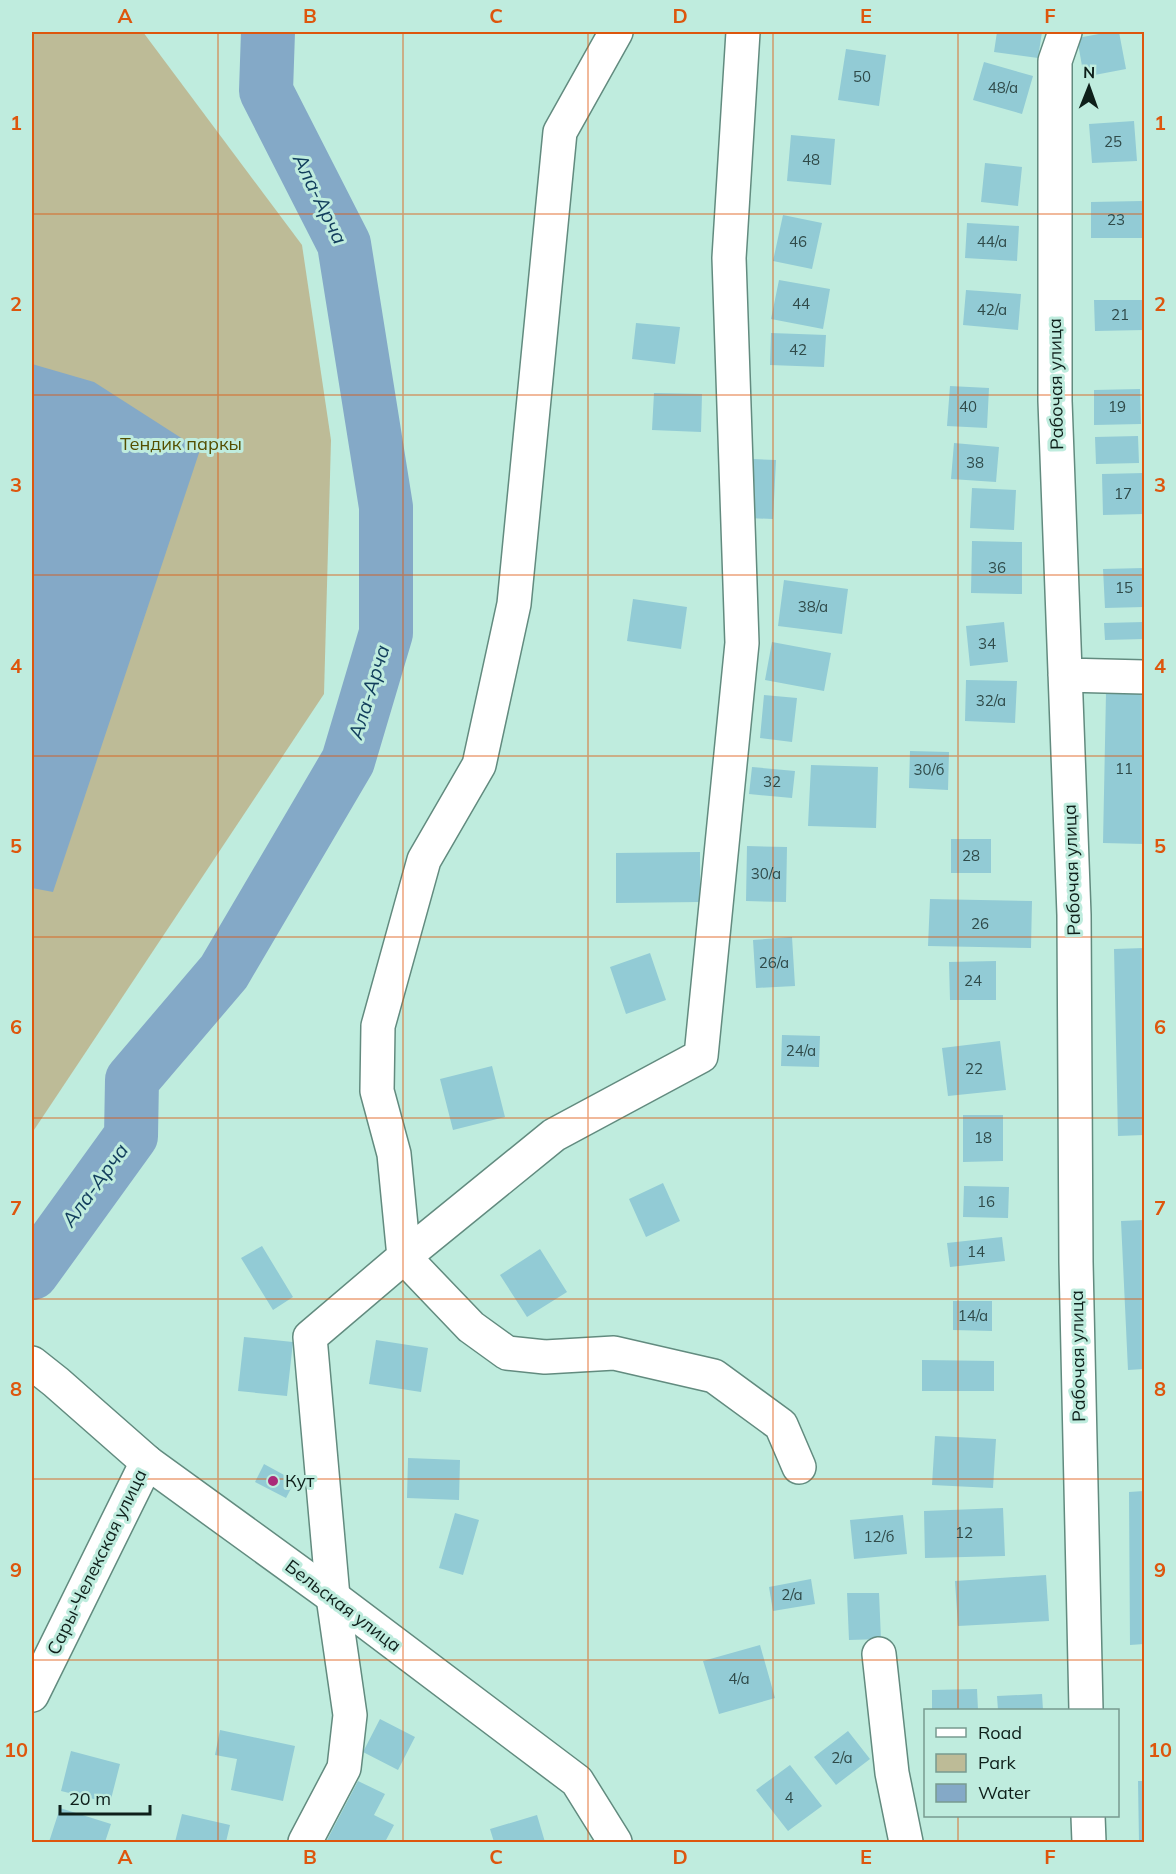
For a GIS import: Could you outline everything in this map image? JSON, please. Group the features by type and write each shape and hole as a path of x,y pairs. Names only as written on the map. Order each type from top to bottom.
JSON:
{"street":[{"path":"616,32 560,132 514,604 479,765 424,860 378,1026 377,1091 394,1154 404,1257 471,1327 507,1353 545,1357 614,1353 714,1376 781,1425 799,1467"},
{"path":"305,1842 344,1768 350,1715 333,1597 310,1337 554,1135 701,1056 742,643 729,258 743,32"},
{"name":"Рабочая улица","path":"1065,32 1055,62 1055,401 1074,915 1076,1262 1086,1709"},
{"path":"1065,675 1144,677"},
{"name":"Бельская улица","path":"44,1373 147,1462 333,1597 577,1781 615,1842"},
{"name":"Сары-Челекская улица","path":"32,1695 147,1462"},
{"path":"879,1654 892,1773 906,1842"},
{"path":"1089,1817 1089,1842"}],"green space":[{"name":"Тендик паркы","path":"32,32 143,32 302,245 331,440 324,694 32,1133"}],"water":[{"path":"32,364 94,382 200,450 53,892 32,888"}],"building":[{"path":"997,32 1042,32 1038,58 994,52"},
{"path":"1119,32 1126,69 1084,77 1077,38"},
{"path":"846,49 886,55 879,106 838,100"},
{"path":"984,62 1033,76 1022,114 973,100"},
{"path":"1134,121 1137,161 1092,163 1089,124"},
{"path":"791,135 835,139 831,185 787,181"},
{"path":"985,163 1022,167 1018,206 981,202"},
{"path":"1142,201 1142,238 1091,238 1091,202"},
{"path":"783,215 822,223 812,269 773,261"},
{"path":"967,223 1019,226 1017,261 965,258"},
{"path":"779,280 830,289 823,329 771,319"},
{"path":"966,290 1021,294 1018,330 963,325"},
{"path":"1094,300 1144,300 1144,330 1095,331"},
{"path":"636,323 680,327 675,364 632,359"},
{"path":"771,333 826,335 824,367 770,365"},
{"path":"950,386 989,388 987,428 947,426"},
{"path":"1140,389 1141,424 1094,425 1094,390"},
{"path":"654,393 702,394 701,432 652,430"},
{"path":"1138,436 1139,463 1096,464 1095,437"},
{"path":"954,443 999,447 996,482 951,479"},
{"path":"752,459 776,460 773,519 748,518"},
{"path":"1144,473 1144,514 1103,515 1102,474"},
{"path":"972,488 1016,490 1014,530 970,528"},
{"path":"972,541 1022,542 1022,594 971,593"},
{"path":"1144,568 1144,607 1105,608 1103,569"},
{"path":"784,580 848,589 842,634 778,626"},
{"path":"633,599 687,607 681,649 627,641"},
{"path":"1004,622 1008,662 970,666 966,626"},
{"path":"1144,622 1144,639 1105,640 1104,623"},
{"path":"772,642 831,653 824,691 765,680"},
{"path":"966,680 1017,681 1015,723 965,721"},
{"path":"1106,693 1144,694 1144,844 1103,843"},
{"path":"764,695 797,698 792,742 760,738"},
{"path":"910,751 949,752 948,790 909,788"},
{"path":"811,765 878,767 876,828 808,826"},
{"path":"752,767 795,771 792,798 749,794"},
{"path":"951,839 991,839 991,873 951,873"},
{"path":"747,846 787,847 786,902 746,901"},
{"path":"700,852 700,902 616,903 616,853"},
{"path":"930,899 1032,901 1031,948 928,946"},
{"path":"792,937 795,986 756,988 753,940"},
{"path":"1144,948 1144,1135 1118,1136 1114,949"},
{"path":"650,953 666,1000 626,1014 610,967"},
{"path":"996,961 996,1000 950,1000 949,962"},
{"path":"782,1035 820,1036 819,1067 781,1066"},
{"path":"1000,1041 1006,1090 948,1096 942,1048"},
{"path":"492,1066 505,1117 453,1130 440,1079"},
{"path":"963,1115 1003,1115 1003,1161 963,1162"},
{"path":"663,1183 680,1221 646,1237 629,1199"},
{"path":"964,1186 1009,1187 1008,1218 963,1217"},
{"path":"1144,1220 1144,1369 1128,1370 1121,1221"},
{"path":"1002,1237 1005,1261 950,1267 947,1243"},
{"path":"262,1246 293,1297 273,1310 241,1258"},
{"path":"540,1249 567,1292 527,1317 500,1275"},
{"path":"953,1301 992,1301 992,1331 953,1330"},
{"path":"244,1337 293,1342 287,1396 238,1391"},
{"path":"376,1340 428,1348 421,1392 369,1384"},
{"path":"922,1360 994,1361 994,1391 922,1391"},
{"path":"935,1436 996,1439 993,1488 932,1485"},
{"path":"408,1458 460,1460 459,1500 407,1498"},
{"path":"264,1464 295,1481 286,1498 255,1482"},
{"path":"1144,1491 1144,1644 1130,1645 1129,1492"},
{"path":"1003,1508 1005,1556 925,1558 924,1511"},
{"path":"455,1513 479,1520 463,1575 439,1568"},
{"path":"903,1515 907,1554 854,1559 850,1520"},
{"path":"1046,1575 1049,1621 958,1626 955,1581"},
{"path":"811,1579 815,1604 773,1611 769,1587"},
{"path":"847,1593 879,1593 881,1639 849,1640"},
{"path":"760,1645 775,1698 719,1714 703,1661"},
{"path":"977,1689 978,1709 932,1709 932,1690"},
{"path":"1042,1694 1043,1709 998,1709 997,1696"},
{"path":"380,1719 415,1737 398,1770 363,1752"},
{"path":"220,1730 295,1746 283,1801 231,1790 237,1759 215,1755"},
{"path":"848,1731 870,1759 836,1785 814,1757"},
{"path":"71,1751 120,1764 110,1803 61,1791"},
{"path":"790,1765 822,1806 788,1831 756,1790"},
{"path":"358,1781 385,1794 374,1815 394,1825 385,1842 326,1842"},
{"path":"1138,1781 1144,1781 1144,1842 1139,1842"},
{"path":"60,1808 111,1824 105,1842 49,1842"},
{"path":"182,1814 230,1825 226,1842 175,1842"},
{"path":"537,1815 545,1842 494,1842 490,1829"}],"waterway":[{"name":"Ала-Арча","path":"32,1273 131,1136 132,1080 224,972 348,761 386,633 386,507 344,244 266,91 268,32"}],"place":[{"name":"Кут","path":"273,1481"}]}
